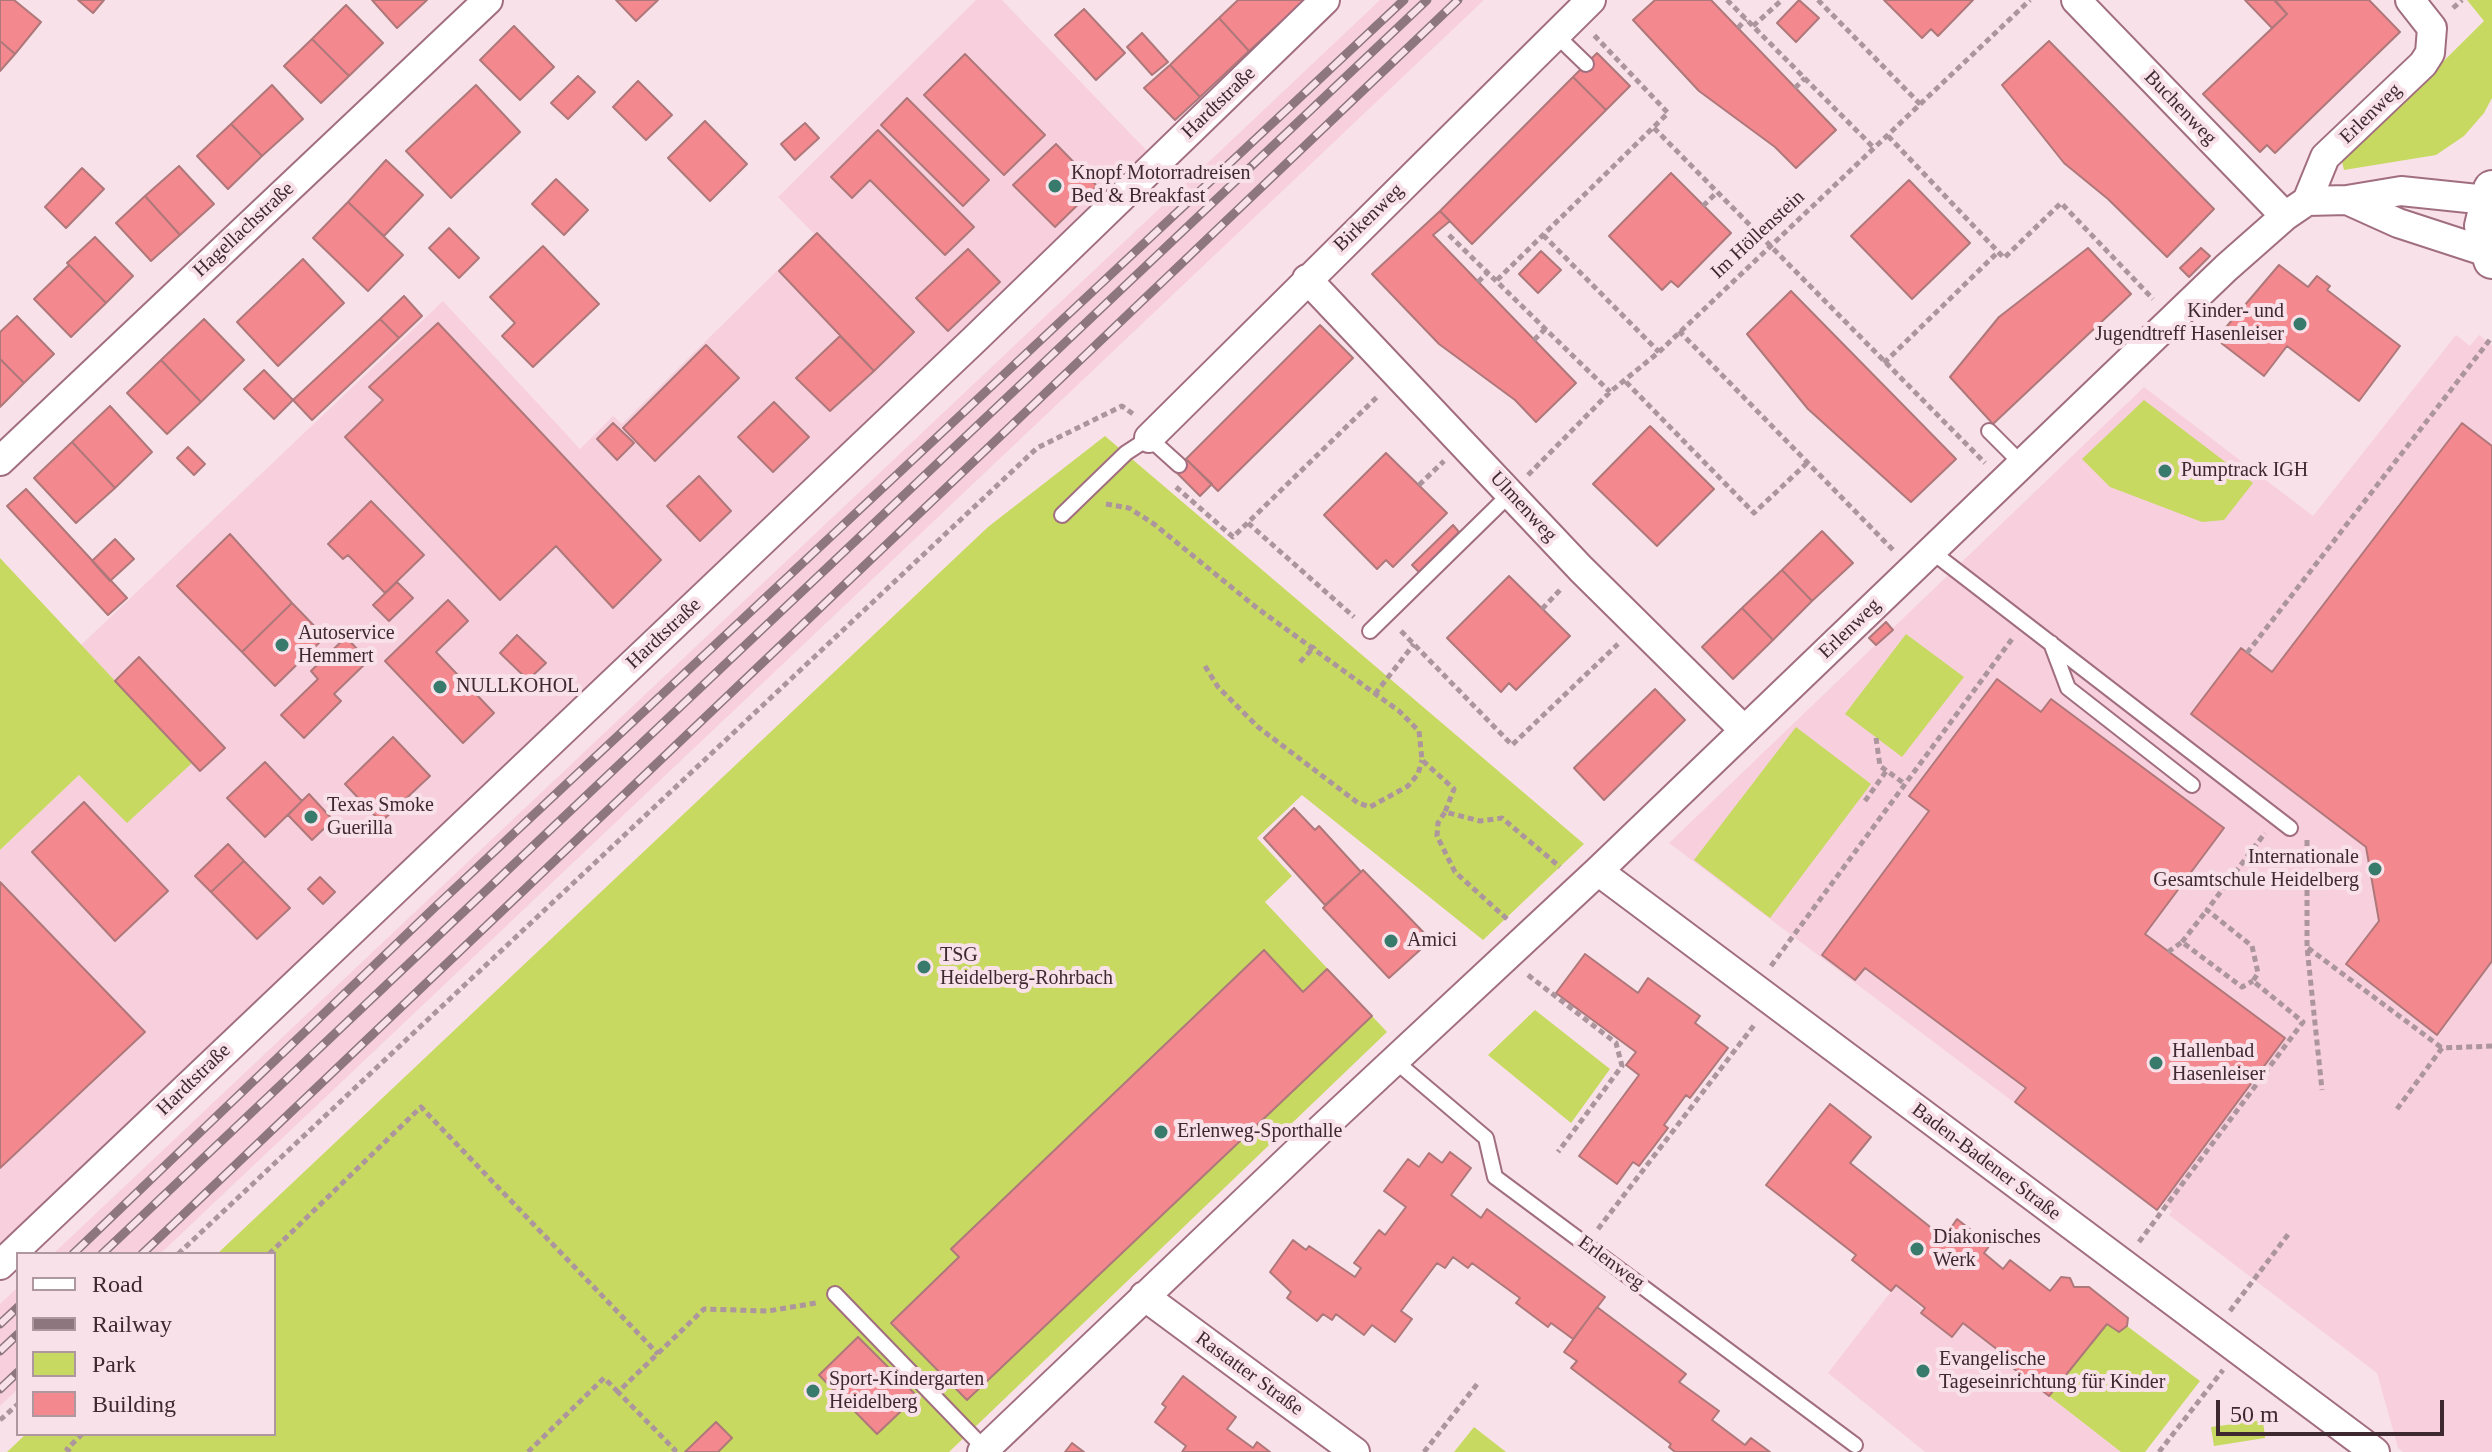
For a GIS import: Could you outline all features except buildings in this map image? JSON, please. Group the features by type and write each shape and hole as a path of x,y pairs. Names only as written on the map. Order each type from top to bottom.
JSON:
{"street":[{"name":"Hagellachstraße","path":"0,461 488,0"},
{"name":"Hardtstraße","path":"0,1265 976,338 1325,0"},
{"name":"Buchenweg","path":"2076,0 2296,208"},
{"name":"Erlenweg","path":"984,1450 1589,879 2173,319 2296,208 2325,157 2423,64 2430,53 2432,28 2410,0"},
{"name":"Birkenweg","path":"1145,439 1574,17"},
{"path":"2296,208 2401,191 2490,195 2483,226 2490,256"},
{"path":"2347,200 2398,223 2490,256"},
{"name":"Ulmenweg","path":"1307,279 1637,626 1744,730"},
{"name":"Baden-Badener Straße","path":"1589,879 1763,994 2375,1452"},
{"name":"Rastatter Straße","path":"1144,1296 1355,1452"}],"lane":[{"path":"1574,17 1586,64"},
{"path":"1989,431 2013,473"},
{"path":"1062,515 1145,439 1179,465"},
{"path":"1370,631 1510,494"},
{"path":"1921,560 2025,623 2290,828"},
{"path":"2050,642 2068,688 2192,785"},
{"name":"Erlenweg","path":"1394,1060 1486,1138 1495,1177 1855,1445"},
{"path":"835,1294 984,1450"}],"path":[{"path":"1727,0 1874,148"},
{"path":"1753,26 1782,0"},
{"path":"1818,0 1921,105"},
{"name":"Im Höllenstein","path":"1510,494 1610,392 1659,352 2030,0"},
{"path":"1497,280 1668,113 1574,17"},
{"path":"1738,28 1746,19"},
{"path":"1795,88 1805,78"},
{"path":"1654,128 1884,363 2013,473"},
{"path":"1888,136 2004,258 2061,203 2173,319"},
{"path":"1703,206 1716,193"},
{"path":"1449,235 1610,392"},
{"path":"1543,235 1659,352"},
{"path":"1884,363 1998,252"},
{"path":"1478,282 1488,272"},
{"path":"1534,340 1546,328"},
{"path":"1679,331 1807,463 1921,560"},
{"path":"2247,653 2492,337"},
{"path":"180,1252 1037,448 1122,406 1145,439 1233,537 1399,375"},
{"path":"1626,382 1754,513 1807,463"},
{"path":"1062,515 1078,518 1104,504 1129,508 1184,545 1257,608 1315,646 1419,731 1422,760 1418,774 1408,786 1370,807 1358,803 1258,727 1218,687 1205,666"},
{"path":"1248,523 1370,631"},
{"path":"1386,616 1512,745 1637,626"},
{"path":"1586,1245 1763,994 1905,784 2025,623"},
{"path":"1375,694 1414,644"},
{"path":"1300,662 1315,646"},
{"path":"1876,738 1880,766 1905,784"},
{"path":"1422,760 1454,789 1438,823 1437,836 1455,872 1515,948 1616,1043 1622,1066 1558,1152"},
{"path":"1865,801 1887,770"},
{"path":"1445,812 1480,821 1502,818 1589,879"},
{"path":"2168,952 2182,942 2277,817"},
{"path":"2290,828 2307,840 2307,947 2322,1090"},
{"path":"2182,942 2242,987 2253,981 2258,973 2252,946 2207,910"},
{"path":"2307,947 2442,1048 2492,1046"},
{"path":"2122,1264 2303,1022 2253,981"},
{"path":"2397,1109 2442,1048"},
{"path":"271,1252 421,1107 658,1354"},
{"path":"2214,1332 2290,1232"},
{"path":"618,1392 704,1309 786,1310 835,1294"},
{"path":"2159,1452 2238,1350"},
{"path":"528,1452 604,1378 675,1450 673,1452"},
{"path":"1424,1452 1478,1383"},
{"path":"0,1420 16,1406"},
{"path":"70,1452 67,1449 80,1436"}],"shaded area":[{"path":"976,0 1002,0 1149,153 0,1248 0,850 79,775 192,763 81,645 443,301 580,449 613,416 622,424 814,234 778,197"},
{"path":"1380,0 1484,0 162,1252 55,1252"},
{"path":"2456,335 2470,346 2479,335 2492,345 2492,1452 2403,1452 2398,1448 2377,1373 2169,1215 2172,1211 2163,1203 2157,1210 1669,843 2144,387 2313,516"},
{"name":"Evangelische Tageseinrichtung für Kinder","path":"1896,1285 1952,1337 1963,1323 2016,1364 2014,1368 2121,1452 1925,1452 1828,1373"},
{"path":"16,1289 16,1391 0,1406 0,1304"}],"green space":[{"path":"2467,0 2492,0 2492,98 2484,113 2464,136 2436,155 2344,170 2342,162 2484,21"},
{"name":"Pumptrack IGH","path":"2144,400 2253,483 2224,520 2202,522 2110,487 2082,459"},
{"name":"TSG Heidelberg-Rohrbach","path":"1105,436 1584,844 1483,940 1302,795 1257,838 1292,876 1265,902 1387,1032 949,1452 7,1452 24,1436 276,1436 276,1252 219,1252 988,527"},
{"path":"0,558 192,763 127,823 79,775 0,850"},
{"path":"1906,634 1964,677 1902,757 1845,714"},
{"path":"1796,727 1871,784 1770,918 1694,860"},
{"path":"1535,1010 1610,1069 1571,1123 1488,1055"},
{"path":"2107,1324 2119,1332 2127,1326 2200,1381 2145,1452 2121,1452 2049,1396"},
{"path":"2263,1420 2265,1438 2214,1446 2211,1427"},
{"path":"1474,1427 1506,1452 1454,1452"}],"railway":[{"path":"75,1252 434,908 1404,0"},
{"path":"104,1252 1427,0"},
{"path":"144,1252 1458,0"},
{"path":"0,1324 16,1309"},
{"path":"0,1351 16,1336"},
{"path":"0,1389 16,1374"}],"place":[{"name":"Knopf Motorradreisen Bed & Breakfast","path":"1055,186"},
{"name":"Kinder- und Jugendtreff Hasenleiser","path":"2300,324"},
{"name":"Pumptrack IGH","path":"2165,471"},
{"name":"Autoservice Hemmert","path":"282,645"},
{"name":"NULLKOHOL","path":"440,687"},
{"name":"Texas Smoke Guerilla","path":"311,817"},
{"name":"Internationale Gesamtschule Heidelberg","path":"2375,869"},
{"name":"Amici","path":"1391,941"},
{"name":"TSG Heidelberg-Rohrbach","path":"924,967"},
{"name":"Hallenbad Hasenleiser","path":"2156,1063"},
{"name":"Erlenweg-Sporthalle","path":"1161,1132"},
{"name":"Diakonisches Werk","path":"1917,1249"},
{"name":"Evangelische Tageseinrichtung für Kinder","path":"1923,1371"},
{"name":"Sport-Kindergarten Heidelberg","path":"813,1391"}]}
